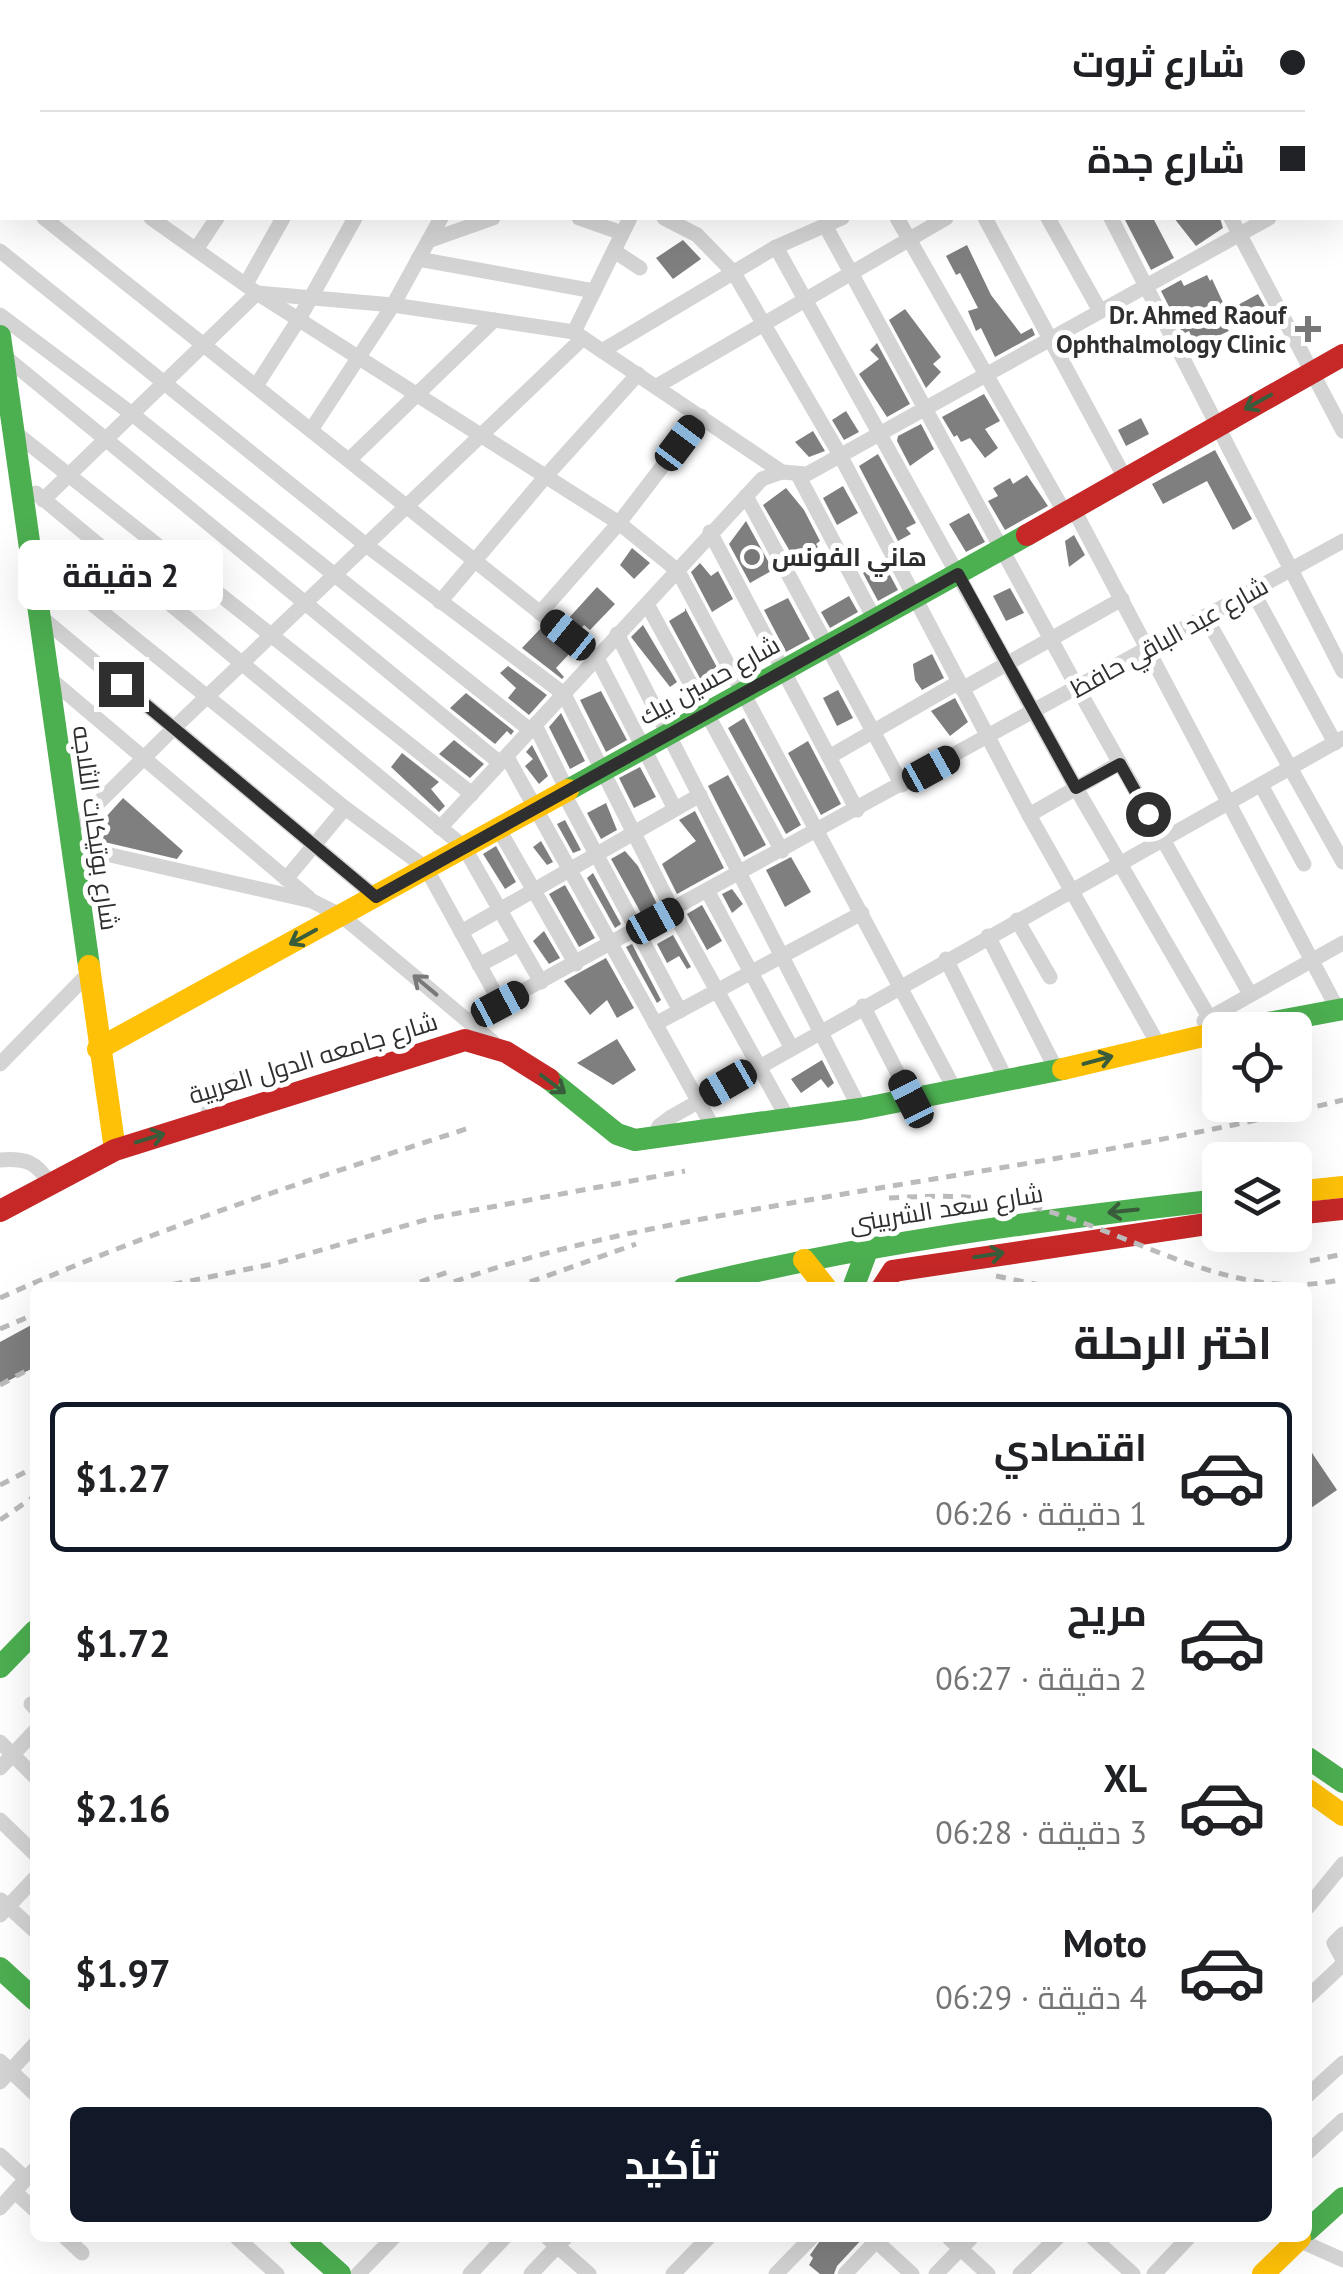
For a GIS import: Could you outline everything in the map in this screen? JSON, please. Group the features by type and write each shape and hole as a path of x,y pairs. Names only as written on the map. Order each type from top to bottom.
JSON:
{"main road":[{"name":"شارع بوتيكات الثلاجه","path":"1,345 115,1150"},
{"name":"شارع حسين بيك","path":"98,1049 958,574 1343,355"},
{"path":"1312,1015 1340,1010"},
{"path":"500,1048 617,1134 635,1140 860,1109 1057,1071 1167,1042 1202,1029"},
{"name":"شارع جامعه الدول العربية","path":"0,1211 115,1150 446,1045 465,1040 500,1048"},
{"path":"1312,1190 1343,1186"},
{"name":"شارع سعد الشربينى","path":"705,1282 748,1270 1040,1220 1202,1202"},
{"path":"1312,1212 1343,1209"},
{"path":"1040,1220 1045,1246"},
{"path":"888,1279 1045,1246 1202,1224"},
{"path":"855,1282 868,1248"},
{"path":"804,1260 821,1282"},
{"path":"0,1667 30,1639"},
{"path":"1312,1761 1343,1782"},
{"path":"1312,1793 1343,1815"},
{"path":"0,1968 30,1995"},
{"path":"1312,2225 1343,2198"},
{"path":"304,2242 340,2274"},
{"path":"1262,2274 1294,2242"}],"street":[{"path":"47,220 597,658 675,810"},
{"path":"154,220 251,288 619,523 678,570 955,1090"},
{"path":"198,248 216,220"},
{"path":"43,500 203,345 251,288 282,220"},
{"path":"256,386 299,319 354,220"},
{"path":"311,430 393,305 440,220"},
{"path":"428,241 487,220"},
{"path":"500,1048 342,916 312,901 70,839 143,758 578,336 626,225 592,220"},
{"path":"668,220 696,235 734,273 840,455 1071,890 1167,1042"},
{"path":"602,351 776,248 838,220"},
{"path":"898,220 1122,599 1340,1010"},
{"path":"657,386 943,220"},
{"path":"986,220 1124,478"},
{"path":"1049,220 1100,311"},
{"path":"1112,220 1343,671"},
{"path":"1232,220 1343,430"},
{"path":"440,828 762,479 806,474 1264,220"},
{"path":"826,227 1250,994"},
{"path":"776,248 1076,788 1207,1012"},
{"path":"0,251 366,544 564,694 673,911 788,1119"},
{"path":"614,251 640,268"},
{"path":"418,259 594,292"},
{"path":"251,288 310,299 393,305 578,336 790,474 875,620"},
{"path":"0,315 532,727 680,1010"},
{"path":"349,460 494,320"},
{"path":"1,345 105,440 304,604 504,760 535,808 715,1131"},
{"path":"440,602 638,374"},
{"path":"540,612 619,523 701,416"},
{"path":"13,431 472,794"},
{"path":"20,480 464,847 541,982"},
{"path":"746,496 902,785"},
{"path":"710,532 857,810"},
{"name":"شارع عبد الباقي حافظ","path":"468,1021 1343,541"},
{"path":"30,554 345,808 426,868 500,1004"},
{"path":"654,1139 659,1126 820,1030 1339,741 1252,590"},
{"path":"829,757 1122,599"},
{"path":"647,604 782,852"},
{"path":"1205,616 1343,862"},
{"path":"41,617 376,897"},
{"path":"618,634 860,1109"},
{"path":"47,676 312,901"},
{"path":"1029,815 1120,764"},
{"path":"1261,785 1304,864"},
{"path":"462,932 700,795"},
{"path":"286,879 345,808"},
{"path":"498,828 576,964"},
{"path":"708,892 792,1047"},
{"path":"656,1024 862,912"},
{"path":"1017,920 1050,978"},
{"path":"988,936 1057,1071"},
{"path":"1228,1012 1250,994 1343,943"},
{"path":"479,965 519,944"},
{"path":"946,959 1007,1080"},
{"path":"0,1064 89,973"},
{"path":"863,1006 911,1099"},
{"path":"0,1160 30,1161 40,1167 50,1184"},
{"path":"737,1282 748,1270"},
{"path":"0,1768 30,1736"},
{"path":"0,1742 30,1772"},
{"path":"0,1820 30,1849"},
{"path":"1312,1902 1343,1864"},
{"path":"30,1883 3,1907 30,1927"},
{"path":"1312,1993 1341,1966 1334,1944 1343,1934"},
{"path":"30,2048 4,2071 30,2090"},
{"path":"1312,2091 1343,2063"},
{"path":"1312,2148 1343,2120"},
{"path":"0,2156 25,2180 0,2208"},
{"path":"71,2242 82,2252"},
{"path":"241,2242 277,2274"},
{"path":"358,2274 389,2242"},
{"path":"470,2274 500,2242"},
{"path":"530,2274 555,2242"},
{"path":"559,2242 590,2274"},
{"path":"673,2274 704,2242"},
{"path":"776,2274 807,2242"},
{"path":"845,2274 875,2242"},
{"path":"881,2242 912,2274"},
{"path":"936,2274 959,2242"},
{"path":"961,2242 988,2274"},
{"path":"1020,2274 1053,2242"},
{"path":"1097,2242 1133,2274"},
{"path":"1154,2274 1184,2242"},
{"path":"1311,2242 1343,2260"}],"lane":[{"path":"202,1122 209,1099 244,1068"}],"building":[{"path":"1125,220 1154,220 1174,258 1151,270"},
{"path":"1176,220 1221,220 1223,228 1196,246"},
{"path":"683,240 701,259 673,279 656,258"},
{"path":"967,245 991,295 1021,334 1032,328 1035,335 995,357 981,328 976,331 968,311 978,308 960,273 956,275 946,256"},
{"path":"1207,275 1227,311 1258,294 1266,308 1246,320 1246,313 1229,331 1196,346 1189,331 1183,334 1161,291 1181,280 1184,286"},
{"path":"905,309 941,357 933,364 941,372 926,388 889,320"},
{"path":"877,343 910,404 887,417 859,374 879,359 870,350"},
{"path":"984,394 1000,421 985,429 998,448 985,458 970,438 961,442 957,435 954,437 942,417"},
{"path":"846,411 859,432 844,440 832,420"},
{"path":"1141,418 1149,434 1126,446 1118,430"},
{"path":"921,424 934,449 910,466 898,436"},
{"path":"813,431 825,451 809,457 795,442"},
{"path":"1215,450 1252,519 1233,530 1207,481 1163,504 1152,484"},
{"path":"878,454 916,523 906,528 911,534 898,541 859,466"},
{"path":"1027,475 1048,506 1005,530 988,501 998,496 993,488 1010,478 1013,484"},
{"path":"843,486 858,513 837,525 823,498"},
{"path":"786,488 804,510 820,541 818,547 795,560 763,505"},
{"path":"969,513 985,542 966,552 949,524"},
{"name":"هاني الفونس","path":"746,521 773,570 750,583 729,544"},
{"path":"1074,535 1085,555 1069,567 1065,541"},
{"path":"632,548 650,563 634,579 620,565"},
{"path":"883,562 898,590 878,601 863,573"},
{"path":"700,563 711,576 718,571 733,599 712,612 691,572"},
{"path":"597,587 615,604 590,630 584,625 580,630 567,620"},
{"path":"1010,588 1024,613 1006,621 993,596"},
{"path":"849,596 858,612 830,628 821,612"},
{"path":"788,598 810,639 786,652 764,610"},
{"path":"685,608 720,673 702,682 669,621"},
{"path":"643,625 677,682 670,687 631,637"},
{"path":"541,628 571,652 556,668 562,679 522,648"},
{"path":"932,654 944,678 922,690 915,680 913,664"},
{"path":"508,666 547,695 529,715 508,698 516,688 500,673"},
{"path":"838,690 853,718 837,726 823,698"},
{"path":"601,691 627,740 606,752 580,700"},
{"path":"466,693 514,731 511,735 507,731 495,744 450,708"},
{"path":"955,698 968,722 950,736 931,711"},
{"path":"561,713 585,761 570,769 549,727"},
{"path":"744,718 801,825 786,834 728,728"},
{"path":"454,740 484,764 470,778 439,754"},
{"path":"808,741 841,804 821,815 788,753"},
{"path":"532,745 548,776 539,784 525,766 533,759 526,752"},
{"path":"402,753 439,782 431,789 445,806 439,812 391,767"},
{"path":"640,767 656,797 634,808 619,778"},
{"path":"728,775 766,845 744,857 708,786"},
{"path":"123,798 183,851 177,859 87,838"},
{"path":"606,803 617,830 601,839 587,813"},
{"path":"695,811 724,868 677,894 662,864 696,841 679,820"},
{"path":"565,820 581,850 573,853 557,824"},
{"path":"541,841 553,862 547,865 533,847"},
{"path":"496,846 516,882 505,889 483,854"},
{"path":"625,851 638,866 657,904 641,913 611,859"},
{"path":"791,857 811,892 785,907 766,870"},
{"path":"593,873 621,924 615,928 587,878"},
{"path":"565,885 595,938 579,947 549,894"},
{"path":"732,889 743,904 732,913 722,894"},
{"path":"702,905 722,941 707,950 687,914"},
{"path":"544,931 560,958 549,964 533,941"},
{"path":"673,935 691,967 687,969 679,956 667,963 657,944"},
{"path":"632,944 661,1000 657,1003 626,947"},
{"path":"606,958 634,1008 617,1018 607,1000 590,1015 564,981"},
{"path":"617,1039 636,1070 613,1085 577,1063"},
{"path":"822,1060 834,1083 828,1088 821,1079 801,1093 791,1079"},
{"path":"30,1326 30,1370 0,1385 0,1342"},
{"path":"1312,1453 1337,1490 1312,1507"},
{"path":"819,2242 859,2242 834,2274 820,2274 809,2265 813,2258 810,2255"}],"railway":[{"path":"454,1282 568,1248 657,1228 1137,1144 1343,1100"},
{"path":"36,1282 174,1227 472,1127"},
{"path":"184,1282 273,1264 432,1218 685,1171"},
{"path":"889,1198 961,1197 1033,1207 1185,1262 1263,1282"},
{"path":"530,1282 636,1244"},
{"path":"1310,1261 1343,1254"},
{"path":"420,1282 451,1271"},
{"path":"996,1276 1026,1282"},
{"path":"1312,1283 1343,1279"},
{"path":"0,1298 30,1285"},
{"path":"0,1329 30,1316"},
{"path":"0,1385 30,1369"},
{"path":"0,1485 30,1470"},
{"path":"0,1520 30,1499"}],"traffic: fast":[{"path":"0,336 89,966"},
{"path":"568,790 1027,535"},
{"path":"1312,1015 1343,1009"},
{"path":"549,1079 617,1134 635,1140 860,1109 1063,1069"},
{"path":"709,1282 950,1235 1202,1202"},
{"path":"855,1282 868,1248"},
{"path":"0,1667 30,1636"},
{"path":"1312,1761 1343,1782"},
{"path":"0,1968 30,1995"},
{"path":"1312,2226 1343,2198"},
{"path":"304,2242 340,2274"}],"traffic: slow":[{"path":"98,1049 568,790"},
{"path":"89,966 115,1150"},
{"path":"1063,1069 1202,1036"},
{"path":"1312,1190 1343,1187"},
{"path":"804,1260 821,1282"},
{"path":"1312,1793 1343,1815"},
{"path":"1263,2274 1296,2242"}],"traffic: jam":[{"path":"1027,535 1343,355"},
{"path":"0,1211 115,1150 465,1040 506,1052 549,1079"},
{"path":"1312,1212 1343,1209"},
{"path":"886,1282 893,1271 1202,1225"}],"place":[{"name":"Dr. Ahmed Raouf Ophthalmology Clinic","path":"1308,329"},
{"name":"هاني الفونس","path":"752,557"}],"route":[{"path":"121,684 376,897 958,574 1076,788 1120,764 1148,814"}]}
